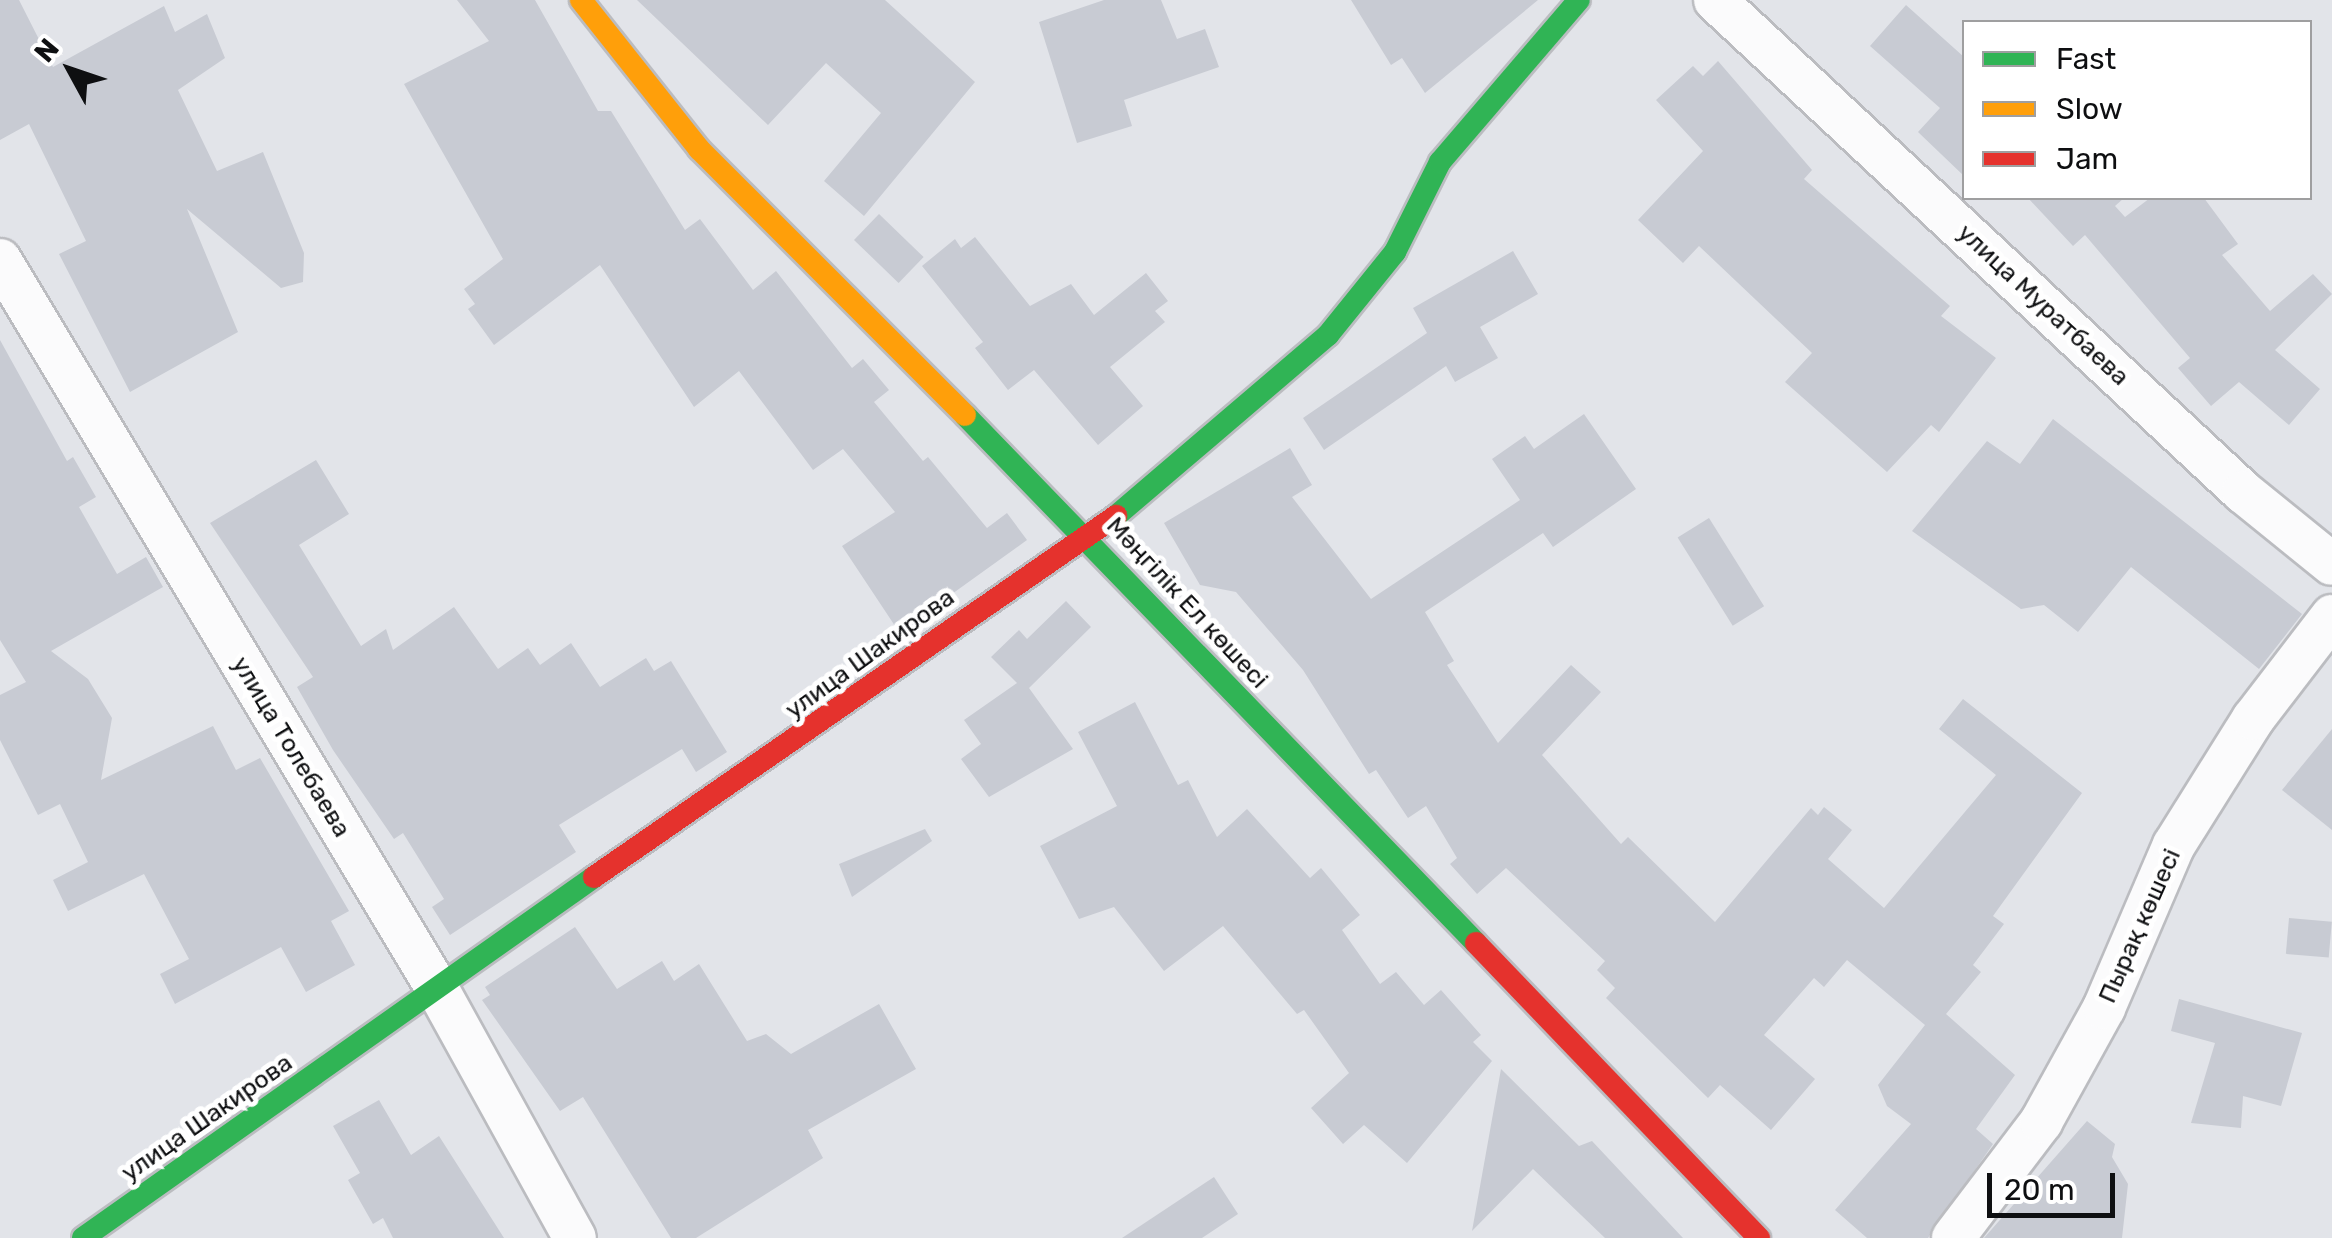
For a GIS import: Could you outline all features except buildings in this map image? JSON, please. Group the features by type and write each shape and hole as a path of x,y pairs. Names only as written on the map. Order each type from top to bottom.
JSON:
{"street":[{"name":"Мәңгілік Ел көшесі","path":"580,0 699,149 1082,532 1759,1238"},
{"name":"улица Шакирова","path":"84,1238 438,990 470,960 783,752 1082,532 1164,482 1328,336 1395,252 1440,162 1579,0"},
{"name":"улица Муратбаева","path":"1715,0 2243,492 2331,560"},
{"name":"улица Толебаева","path":"0,260 438,990 575,1238"},
{"name":"Пырақ көшесі","path":"1953,1238 2041,1122 2104,1008 2174,845 2253,719 2332,616"}],"traffic: fast":[{"path":"1116,516 1328,335 1395,252 1440,162 1579,0"},
{"path":"965,415 1476,943"},
{"path":"83,1238 594,877"}],"traffic: slow":[{"path":"581,0 699,149 965,415"}],"traffic: jam":[{"path":"594,877 1116,516"},
{"path":"1476,943 1759,1238"}]}
